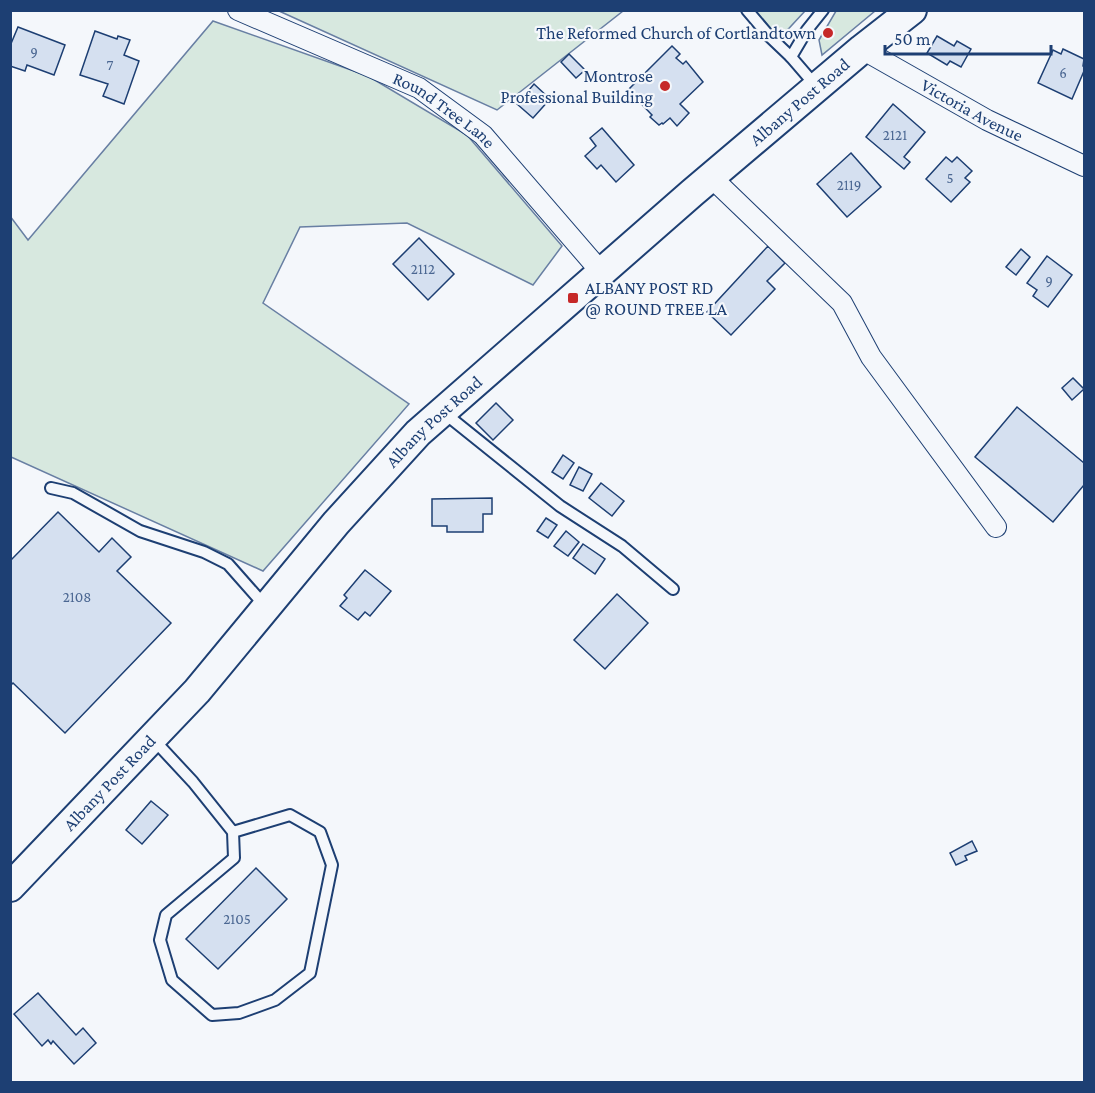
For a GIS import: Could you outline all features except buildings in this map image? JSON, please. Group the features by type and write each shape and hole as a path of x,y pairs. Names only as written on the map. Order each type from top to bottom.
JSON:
{"main road":[{"name":"Albany Post Road","path":"10,887 197,691 336,523 418,434 862,49 912,10"}],"street":[{"name":"Round Tree Lane","path":"238,10 419,88 483,135 602,273"},
{"name":"Victoria Avenue","path":"862,49 987,120 1084,166"},
{"path":"712,178 842,303 871,357 996,527"}],"lane":[{"path":"747,10 770,38 791,57 818,88"},
{"path":"791,57 807,30 823,10"},
{"path":"443,412 560,506 622,546 673,589"},
{"path":"51,488 73,493 140,531 204,552 228,564 266,607"},
{"path":"153,739 193,782 233,832 234,858 166,915 160,940 172,980 212,1015 239,1013 275,1000 310,973 332,865 320,832 290,814 233,832"}],"shaded area":[{"path":"279,11 623,11 497,110"},
{"path":"755,11 805,11 779,39"},
{"path":"836,11 875,11 822,55 819,40"},
{"path":"213,21 368,76 467,135 562,246 533,285 407,223 300,227 263,303 409,404 263,571 11,457 10,216 28,240"}],"place":[{"name":"The Reformed Church of Cortlandtown","path":"828,33"},
{"name":"Montrose Professional Building","path":"665,86"},
{"name":"ALBANY POST RD @ ROUND TREE LA","path":"573,298"}]}
